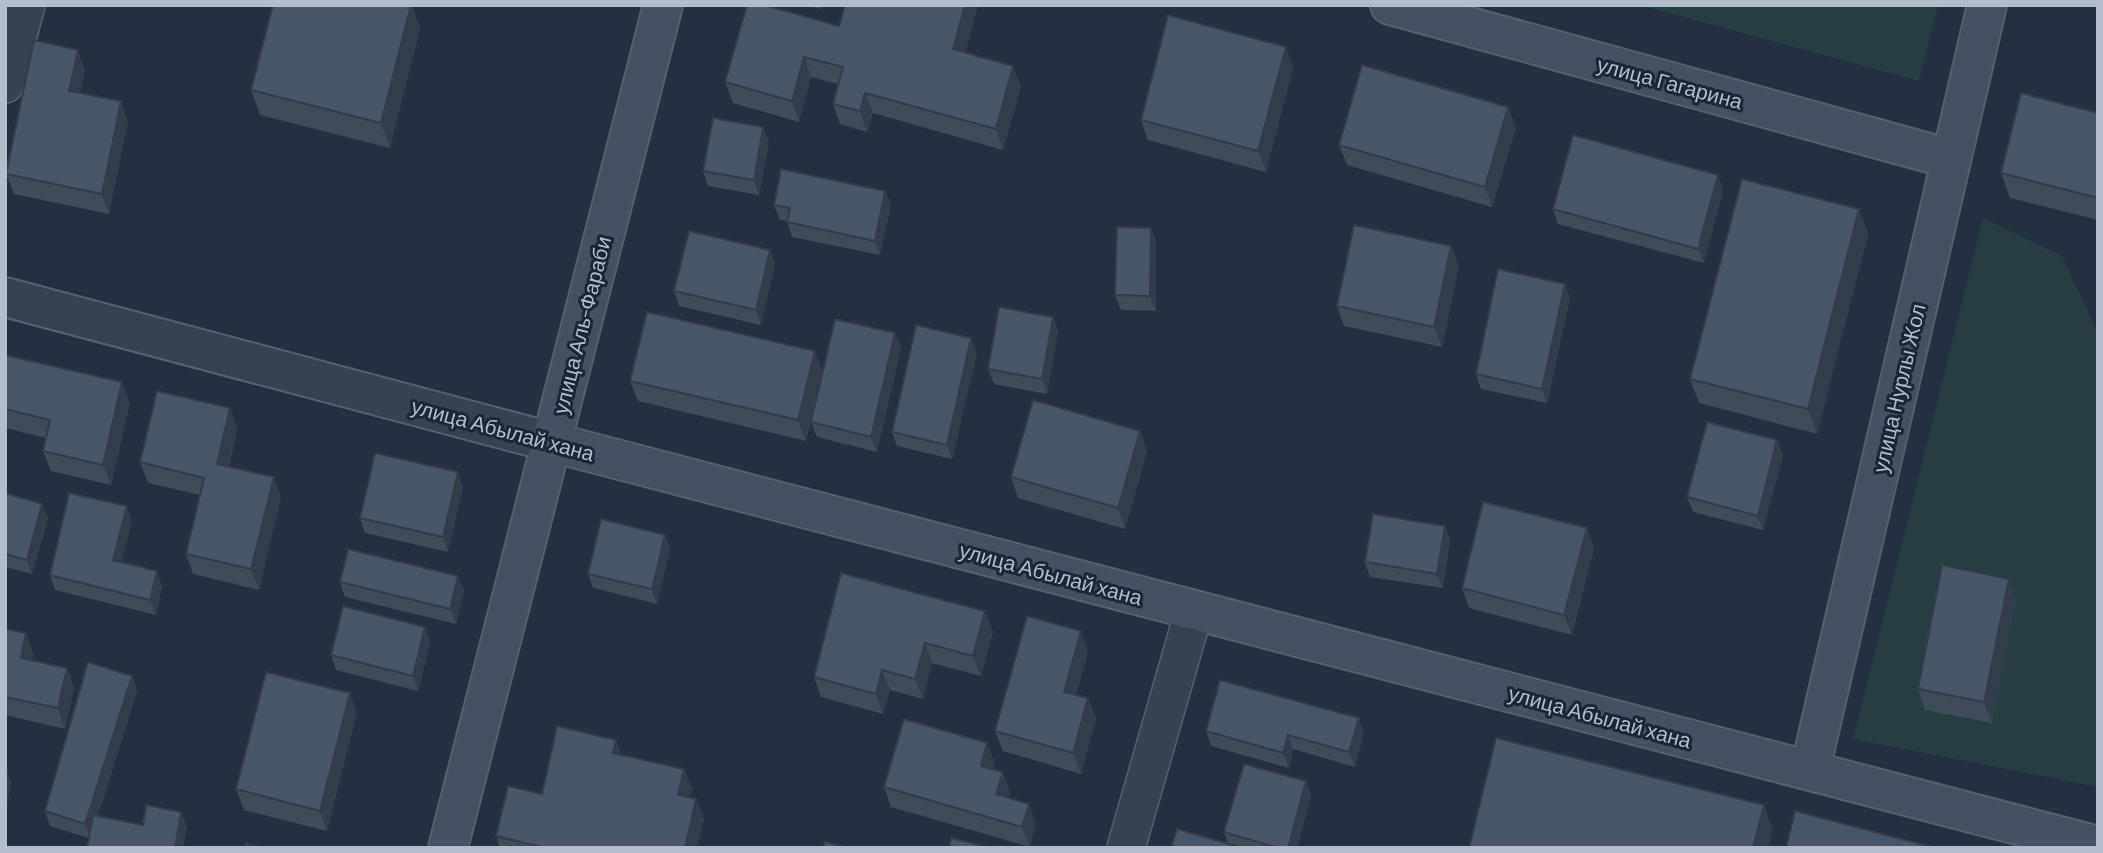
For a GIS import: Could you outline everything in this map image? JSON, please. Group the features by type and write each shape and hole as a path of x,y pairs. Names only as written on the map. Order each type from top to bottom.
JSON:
{"main road":[{"name":"улица Аль-Фараби","path":"448,848 663,5"},
{"name":"улица Гагарина","path":"1390,5 1951,159"},
{"name":"улица Нурлы Жол","path":"1810,770 1987,5"},
{"name":"улица Абылай хана","path":"551,443 2098,846"}],"street":[{"path":"5,84 26,5"},
{"name":"улица Абылай хана","path":"5,297 551,443"},
{"path":"1126,848 1194,611"}],"green space":[{"path":"1640,5 1938,5 1919,81"},
{"path":"1983,218 2062,256 2098,333 2098,787 1853,739"}],"building":[{"path":"273,5 411,5 381,123 251,90"},
{"path":"747,5 764,5 839,26 845,5 965,5 953,49 1013,66 996,129 865,93 860,111 833,104 843,67 804,57 792,101 725,82"},
{"path":"1168,15 1286,47 1258,151 1141,120"},
{"path":"34,40 78,50 69,91 121,101 102,194 6,174"},
{"path":"1362,65 1508,107 1485,187 1339,145"},
{"path":"2021,93 2098,113 2098,198 2001,173"},
{"path":"713,118 763,127 754,180 703,171"},
{"path":"1573,135 1718,175 1698,249 1553,209"},
{"path":"781,169 885,191 875,241 787,222 790,208 774,205"},
{"path":"1742,179 1859,209 1808,409 1690,379"},
{"path":"1354,225 1451,246 1434,327 1337,306"},
{"path":"1117,227 1151,228 1150,296 1115,295"},
{"path":"689,231 770,250 756,310 674,291"},
{"path":"1498,269 1565,284 1542,389 1476,374"},
{"path":"999,307 1053,317 1042,379 988,369"},
{"path":"647,312 815,351 798,420 630,381"},
{"path":"835,319 895,333 871,437 811,422"},
{"path":"916,325 971,338 947,445 892,432"},
{"path":"5,355 122,382 103,465 43,451 50,420 5,409"},
{"path":"157,391 230,408 217,464 274,477 251,569 186,554 204,478 140,462"},
{"path":"1033,400 1140,431 1118,508 1011,477"},
{"path":"1707,422 1777,440 1758,516 1687,497"},
{"path":"375,453 458,472 443,537 360,518"},
{"path":"5,493 42,504 27,560 5,554"},
{"path":"69,493 127,506 113,560 157,571 150,600 50,575"},
{"path":"1483,502 1587,528 1564,615 1462,588"},
{"path":"1373,514 1445,526 1437,574 1365,562"},
{"path":"601,519 665,535 652,589 588,574"},
{"path":"348,549 458,576 450,609 340,582"},
{"path":"1942,565 2009,579 1984,702 1918,689"},
{"path":"841,573 985,611 973,656 925,643 915,679 882,670 876,694 814,677"},
{"path":"343,606 425,627 413,676 331,655"},
{"path":"1027,616 1081,631 1064,692 1088,698 1073,753 995,731"},
{"path":"5,629 26,633 21,658 67,668 58,708 5,697"},
{"path":"88,662 132,676 85,824 45,811"},
{"path":"266,672 350,693 320,811 236,789"},
{"path":"1220,680 1359,718 1349,752 1288,735 1283,753 1206,731"},
{"path":"904,719 987,743 981,766 1003,772 996,794 1029,804 1022,827 884,787"},
{"path":"557,726 616,740 613,753 684,769 678,795 696,799 685,848 546,848 496,836 508,786 542,794"},
{"path":"1496,738 1764,805 1753,848 1469,848"},
{"path":"1244,764 1306,781 1288,848 1279,848 1224,832"},
{"path":"146,805 181,812 175,848 87,848 93,815 143,825"},
{"path":"1795,811 1936,848 1786,848"},
{"path":"1177,829 1243,848 1171,848"},
{"path":"951,838 992,848 949,848"},
{"path":"825,842 849,848 823,848"},
{"path":"246,844 265,848 245,848"}]}
